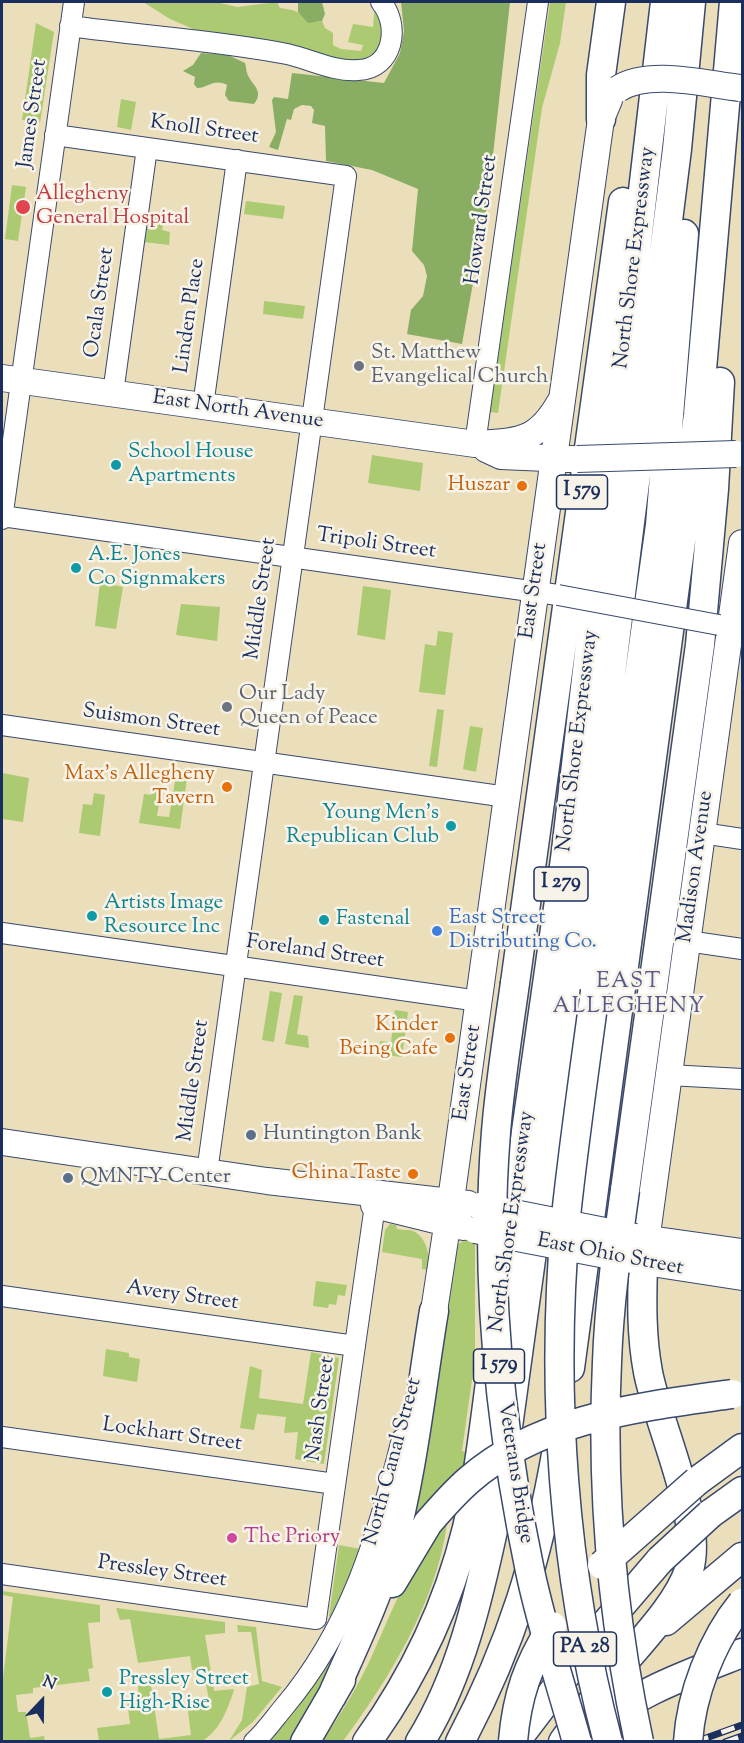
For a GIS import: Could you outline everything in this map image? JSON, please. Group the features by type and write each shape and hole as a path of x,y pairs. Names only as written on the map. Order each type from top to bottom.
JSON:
{"highway":[{"path":"601,119 601,75 611,2"},
{"name":"Veterans Bridge","path":"577,1742 530,1573 509,1461 500,1384 495,1308 496,1134 514,983 635,123 647,14 651,2"},
{"name":"North Shore Expressway","path":"367,1742 404,1686 428,1639 457,1563 474,1493 565,859 665,2"},
{"path":"420,1742 446,1690 464,1642 482,1580 495,1521 604,732 677,149 691,2"},
{"path":"609,1742 586,1647 573,1568 565,1482 561,1383 566,1218 660,525 703,2"},
{"path":"460,1742 505,1649 520,1609 542,1526 567,1397 610,1058 656,738 698,415 734,2"},
{"path":"639,1742 611,1568 606,1425 607,1362 612,1296 650,1000 700,645 708,568 733,169 724,126"},
{"path":"639,1250 642,1330 648,1372 681,1485 690,1525 691,1557 688,1571 648,1635"},
{"path":"332,1696 365,1620 392,1549 414,1438 434,1311"},
{"path":"305,1742 400,1569 428,1523 470,1479 528,1441 572,1424 621,1411 737,1393"},
{"path":"514,1742 516,1708 525,1675 552,1626 588,1579 621,1545 697,1481 742,1448"},
{"name":"PA 28","path":"514,1742 569,1670 660,1560 710,1514 742,1491"},
{"name":"PA 28","path":"563,1742 609,1679 648,1635 696,1598 742,1557"},
{"path":"403,1742 450,1659 482,1580"},
{"path":"688,1742 694,1703 703,1676 718,1642 742,1603"},
{"path":"577,1742 629,1701 663,1684 742,1653"}],"main road":[{"name":"East Street","path":"450,1212 507,797 547,593 565,460 563,397 601,119 606,106 618,89 650,78 742,88"},
{"name":"East North Avenue","path":"11,379 475,444 508,442 534,434 550,419 563,397"},
{"name":"East North Avenue","path":"475,444 501,456 565,460 739,453"},
{"name":"Madison Avenue","path":"639,1250 669,1075 742,543"},
{"name":"East Ohio Street","path":"2,1142 267,1181 450,1212 639,1250 742,1277"},
{"name":"East Ohio Street","path":"267,1181 375,1205 450,1212"},
{"name":"North Canal Street","path":"434,1311 450,1212"},
{"name":"East Ohio Street","path":"639,1250 742,1251"}],"street":[{"name":"James Street","path":"2,517 11,379 55,135 74,2"},
{"path":"70,26 287,54 344,69 369,68 385,58 392,36 391,19 381,2"},
{"name":"Howard Street","path":"475,444 538,2"},
{"name":"Knoll Street","path":"55,135 346,176"},
{"name":"Ocala Street","path":"113,393 147,148"},
{"name":"Linden Place","path":"203,406 237,160"},
{"name":"Middle Street","path":"207,1172 346,176"},
{"name":"Tripoli Street","path":"2,517 547,593 731,626"},
{"name":"Suismon Street","path":"2,725 507,797"},
{"path":"702,833 742,839"},
{"name":"Foreland Street","path":"2,933 479,1001"},
{"path":"687,941 742,949"},
{"path":"669,1075 742,1079"},
{"name":"Nash Street","path":"316,1619 375,1205"},
{"name":"Avery Street","path":"2,1296 355,1346"},
{"name":"North Canal Street","path":"254,1742 292,1698 322,1656 357,1586 381,1522 434,1311"},
{"name":"Lockhart Street","path":"2,1437 335,1484"},
{"name":"Pressley Street","path":"2,1574 316,1619"}],"green space":[{"path":"143,2 216,2 237,7 277,2 280,8 295,11 314,22 322,21 325,28 333,33 333,45 341,49 361,51 363,45 348,42 353,24 373,27 375,2 387,23 374,63 327,59 304,49 198,31 170,19"},
{"path":"298,2 322,2 325,14 322,21 308,23 298,12"},
{"path":"401,2 510,2 488,200 462,344 407,334 411,310 423,296 427,276 424,265 412,251 418,189 372,170 326,161 325,126 312,123 314,110 311,106 302,105 294,109 291,120 287,119 278,150 269,147 276,132 272,100 274,97 288,99 292,73 384,83 400,53 404,31"},
{"path":"550,2 566,2 560,43 542,108 498,413 490,412"},
{"path":"36,23 54,32 40,123 22,120"},
{"path":"201,53 228,55 245,63 247,73 258,91 254,104 229,101 225,95 227,85 222,83 197,88 194,84 195,77 183,71 193,65"},
{"path":"121,99 136,102 131,130 117,127"},
{"path":"12,185 26,187 18,241 5,239"},
{"path":"246,201 285,206 283,219 244,214"},
{"path":"147,215 165,217 162,230 170,232 169,245 143,242"},
{"path":"264,301 305,306 303,319 263,314"},
{"path":"372,455 423,463 420,491 368,483"},
{"path":"100,582 123,587 116,629 95,626"},
{"path":"363,586 391,590 385,640 357,635"},
{"path":"181,604 220,607 217,641 176,635"},
{"path":"438,631 453,633 445,695 419,692 425,644 436,646"},
{"path":"437,709 444,710 437,767 429,766"},
{"path":"470,726 483,728 476,772 463,769"},
{"path":"177,770 188,771 180,829 139,823 144,794 151,795 153,791 161,792 157,816 169,817"},
{"path":"2,773 29,778 23,822 2,819"},
{"path":"94,793 105,795 100,836 79,833 83,804 92,805"},
{"path":"270,991 282,993 274,1042 262,1040"},
{"path":"294,995 303,996 297,1034 308,1036 309,1048 285,1044"},
{"path":"395,1010 408,1012 402,1057 379,1054 380,1041 391,1042"},
{"path":"390,1224 396,1225 397,1229 409,1230 420,1236 428,1252 429,1270 422,1269 422,1259 382,1252 385,1230"},
{"path":"466,1239 475,1244 475,1358 462,1451 472,1453 470,1463 415,1522 409,1512 457,1245"},
{"path":"316,1281 347,1285 345,1296 338,1295 336,1305 329,1304 328,1308 313,1306"},
{"path":"106,1349 129,1353 129,1357 140,1359 137,1382 103,1376"},
{"path":"311,1352 339,1358 324,1464 295,1459 298,1432 284,1433 286,1417 257,1414 254,1430 240,1428 250,1366 262,1370 259,1398 303,1404"},
{"path":"447,1523 442,1552 433,1581 422,1610 393,1666 343,1741 322,1742 360,1680 412,1571 433,1539"},
{"path":"339,1545 361,1549 331,1617 329,1616"},
{"path":"2,1591 100,1605 100,1622 88,1623 93,1668 88,1669 90,1681 33,1688 33,1693 16,1695 18,1712 26,1712 30,1738 44,1736 45,1741 2,1741 2,1686 13,1597 3,1595"},
{"path":"116,1608 225,1622 225,1633 205,1635 214,1691 234,1689 222,1720 201,1742 99,1741 97,1728 130,1724 127,1701 139,1700 138,1686 151,1685 159,1739 191,1735 187,1703 209,1700 203,1669 192,1670 190,1656 138,1663 130,1619 120,1620"},
{"path":"349,1616 343,1651 291,1741 269,1742 293,1713"},
{"path":"237,1625 256,1627 262,1681 282,1687 253,1722 229,1741 242,1720 247,1687 259,1684 251,1632 238,1632"}],"railway":[{"path":"695,1742 742,1725"},
{"path":"725,1742 742,1736"}],"place":[{"name":"Allegheny General Hospital","path":"23,207"},
{"name":"St. Matthew Evangelical Church","path":"359,366"},
{"name":"School House Apartments","path":"116,465"},
{"name":"Huszar","path":"522,486"},
{"name":"A.E. Jones Co Signmakers","path":"76,568"},
{"name":"Our Lady Queen of Peace","path":"227,707"},
{"name":"Max's Allegheny Tavern","path":"227,787"},
{"name":"Young Men's Republican Club","path":"451,826"},
{"name":"Artists Image Resource Inc","path":"92,916"},
{"name":"Fastenal","path":"324,920"},
{"name":"East Street Distributing Co.","path":"437,931"},
{"name":"Kinder Being Cafe","path":"450,1038"},
{"name":"Huntington Bank","path":"251,1135"},
{"name":"China Taste","path":"413,1174"},
{"name":"QMNTY Center","path":"68,1178"},
{"name":"The Priory","path":"232,1538"},
{"name":"Pressley Street High-Rise","path":"107,1692"}],"district":[{"name":"EAST ALLEGHENY","path":"629,996"}]}
